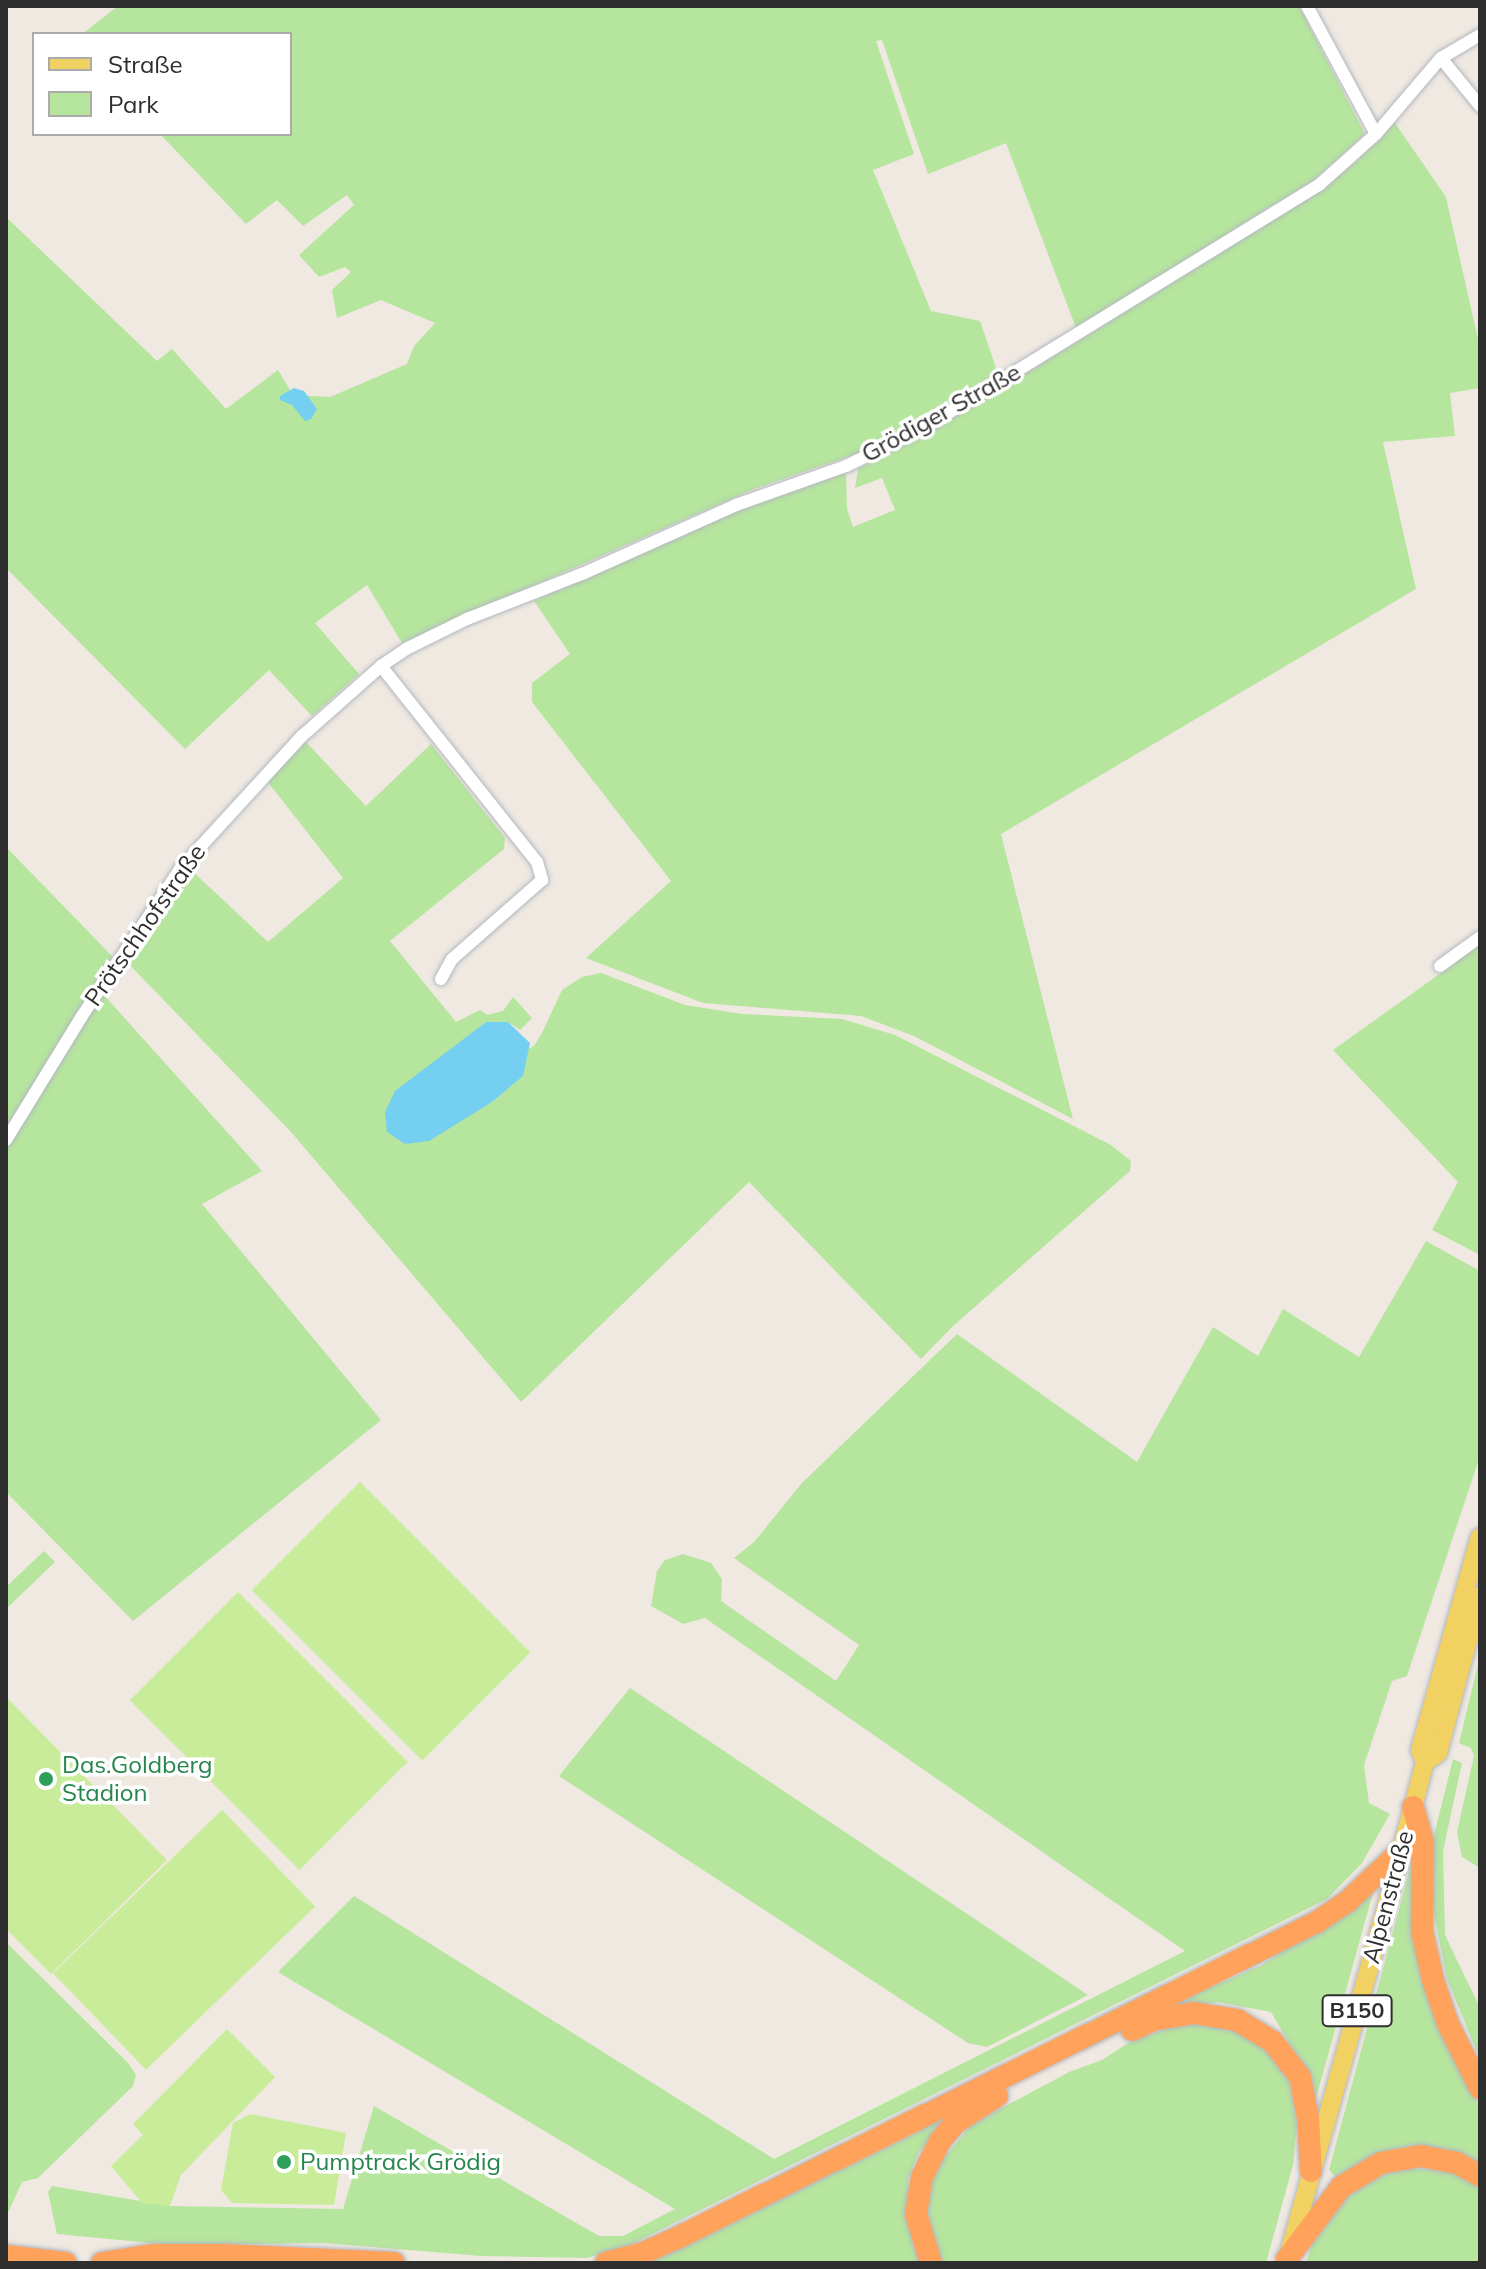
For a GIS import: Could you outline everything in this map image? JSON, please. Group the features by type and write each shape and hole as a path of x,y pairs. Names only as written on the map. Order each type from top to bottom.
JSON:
{"highway":[{"path":"1413,1807 1423,1843 1422,1931 1433,1980 1448,2024 1480,2088"},
{"path":"606,2263 643,2253 677,2238 1317,1922 1347,1902 1401,1851"},
{"path":"931,2263 919,2233 917,2195 929,2160 955,2123 975,2108 1153,2020 1194,2013 1237,2020 1273,2042 1300,2077 1308,2118 1311,2171"},
{"path":"1287,2261 1341,2187 1381,2163 1421,2156 1457,2163 1480,2176"},
{"path":"102,2263 153,2255 226,2255 394,2263"},
{"path":"6,2256 66,2263"}],"main road":[{"name":"Alpenstraße","path":"1287,2261 1425,1762 1420,1750 1480,1537"},
{"name":"Alpenstraße","path":"1425,1762 1438,1753 1480,1595"}],"street":[{"path":"1307,6 1376,134"},
{"name":"Grödiger Straße","path":"467,619 582,574 736,505 846,466 924,428 1319,185 1376,134 1441,58 1480,35"},
{"path":"1441,58 1480,106"},
{"name":"Prötschhofstraße","path":"6,1140 82,1016 180,869 302,736 381,666 406,649 467,619"},
{"path":"381,666 537,862 542,880 452,959 441,979"},
{"path":"1440,966 1480,937"}],"green space":[{"path":"118,6 1299,6 1365,134 1314,180 1076,328 1006,143 928,174 882,40 876,41 914,154 873,170 931,311 980,321 998,374 925,421 856,454 754,489 402,643 367,585 315,623 359,674 312,716 269,670 185,749 6,568 6,217 157,361 172,349 226,409 278,370 293,395 330,397 407,364 414,346 435,323 381,300 337,318 332,290 351,272 345,267 319,277 299,255 354,205 347,195 303,226 277,200 246,224 162,136 292,136 292,32 85,32"},
{"path":"1395,123 1446,197 1480,348 1480,388 1450,393 1455,436 1383,442 1416,589 1001,834 1073,1119 914,1036 861,1016 703,1003 586,958 671,881 532,702 532,683 570,654 534,601 748,506 846,472 847,509 853,527 895,510 882,478 855,488 858,469 939,427 1224,251 1355,163"},
{"path":"306,742 366,806 431,744 505,838 504,849 390,941 456,1022 480,1010 487,1015 503,1011 513,997 532,1018 520,1030 508,1022 486,1022 437,1060 464,1117 492,1102 522,1076 528,1049 534,1046 543,1031 562,990 582,977 601,973 685,1005 742,1014 842,1019 895,1035 1111,1145 1131,1161 1130,1171 953,1326 921,1359 749,1182 521,1402 291,1132 124,959 189,868 268,942 343,878 267,781"},
{"path":"6,847 113,957 6,1128"},
{"path":"1480,945 1480,1255 1432,1230 1458,1182 1333,1050"},
{"path":"102,993 262,1171 202,1204 381,1420 133,1621 6,1492 6,1149"},
{"path":"1426,1241 1480,1271 1480,1456 1407,1676 1392,1681 1364,1765 1369,1803 1390,1814 1362,1863 1327,1899 628,2246 587,2258 481,2256 324,2243 172,2245 57,2234 48,2192 52,2186 170,2206 343,2209 374,2106 599,2236 623,2236 675,2209 278,1972 354,1896 774,2159 1185,1951 705,1618 683,1624 651,1606 657,1571 665,1560 683,1554 711,1563 722,1579 721,1601 836,1681 859,1645 734,1558 754,1542 802,1483 957,1334 1137,1462 1213,1327 1258,1356 1283,1309 1359,1357"},
{"path":"360,1482 530,1652 422,1761 252,1590"},
{"path":"44,1551 55,1562 6,1609 6,1587"},
{"path":"238,1592 408,1762 300,1870 130,1700"},
{"path":"1480,1656 1480,1868 1462,1857 1457,1832 1474,1756 1471,1748 1459,1743"},
{"path":"630,1688 1088,1995 987,2047 968,2043 559,1776"},
{"name":"Das.Goldberg Stadion","path":"6,1697 167,1860 51,1974 6,1929"},
{"path":"1453,1759 1462,1763 1443,1851 1445,1935 1480,2008 1480,2059 1447,1979 1431,1900 1432,1843"},
{"path":"222,1810 315,1906 146,2070 53,1973"},
{"path":"1412,1861 1449,2048 1480,2107 1480,2167 1460,2154 1337,2178 1329,2170"},
{"path":"1374,1889 1315,2102 1302,2065 1271,2012 1218,2002 1170,2010 1169,2005 1262,1965"},
{"path":"6,1942 129,2064 136,2075 133,2086 38,2178 22,2182 6,2217"},
{"path":"1194,2024 1224,2026 1250,2035 1270,2051 1288,2077 1297,2123 1293,2165 1266,2263 943,2263 927,2225 927,2192 938,2165 972,2124 1069,2072 1102,2060 1128,2043 1165,2029"},
{"path":"227,2029 275,2077 181,2175 170,2206 142,2203 111,2166 143,2135 133,2124"},
{"path":"959,2109 919,2152 908,2178 912,2243 922,2263 642,2263 904,2139"},
{"name":"Pumptrack Grödig","path":"250,2114 346,2133 334,2205 232,2203 221,2190 233,2123"},
{"path":"1402,2167 1457,2173 1480,2188 1480,2263 1306,2263 1313,2240 1333,2210 1359,2186"}],"water":[{"path":"294,388 304,391 317,409 311,419 305,421 292,405 280,400 280,396"},
{"path":"486,1022 508,1022 530,1043 523,1076 492,1102 429,1141 405,1144 387,1132 385,1112 395,1091"}],"place":[{"name":"Das.Goldberg Stadion","path":"46,1779"},
{"name":"Pumptrack Grödig","path":"284,2162"}]}
